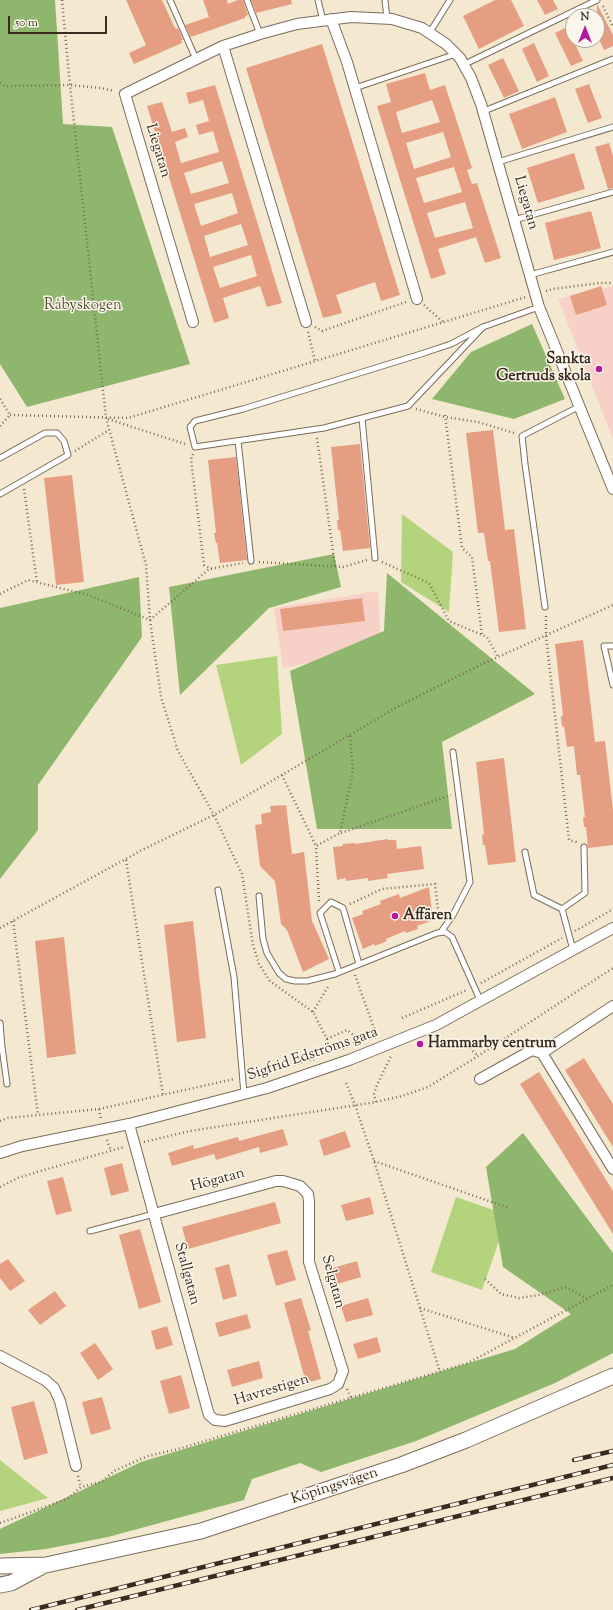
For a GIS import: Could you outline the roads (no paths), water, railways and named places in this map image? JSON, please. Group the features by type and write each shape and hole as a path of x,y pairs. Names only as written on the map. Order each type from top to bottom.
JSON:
{"main road":[{"name":"Köpingsvägen","path":"0,1566 46,1565 201,1531 357,1480 466,1440 613,1376"},
{"name":"Köpingsvägen","path":"0,1585 11,1583 46,1565"}],"street":[{"name":"Liegatan","path":"193,322 125,94 223,46 296,24 351,17 392,19 422,28 446,44 456,54 471,78 484,111 539,307 613,489"},
{"path":"327,20 347,62 417,298"},
{"path":"223,46 306,322"},
{"name":"Sigfrid Edströms gata","path":"0,1153 22,1146 130,1124 244,1094 309,1074 394,1043 436,1025 481,1002 613,928"},
{"path":"542,1053 613,1006"},
{"path":"480,1079 532,1050 542,1053 613,1170"},
{"name":"Stallgatan","path":"130,1124 209,1415 215,1420 225,1421"},
{"name":"Högatan","path":"154,1214 276,1182 291,1183"},
{"name":"Selgatan","path":"291,1183 300,1186 308,1194 310,1210 308,1262 343,1371 338,1384 328,1390"},
{"path":"0,1356 45,1380 54,1388 60,1401 76,1466"},
{"name":"Havrestigen","path":"225,1421 328,1390"}],"lane":[{"path":"170,0 196,58"},
{"path":"248,0 260,34"},
{"path":"318,0 327,20"},
{"path":"385,0 387,19"},
{"path":"430,32 450,0"},
{"path":"464,65 597,0"},
{"path":"355,88 456,54"},
{"path":"484,111 613,60"},
{"path":"498,162 613,127"},
{"path":"514,220 613,192"},
{"path":"530,275 613,252"},
{"path":"483,327 408,406 316,429 195,447 190,427 195,421 243,410 421,354 451,344 483,327 539,307"},
{"path":"546,607 524,464 522,436 580,406"},
{"path":"362,418 375,558"},
{"path":"0,458 45,433 57,433 64,441 68,455 0,494"},
{"path":"238,441 251,561"},
{"path":"613,646 604,646 613,685"},
{"path":"441,932 453,914 470,882 453,752"},
{"path":"562,909 585,893 584,847"},
{"path":"525,852 534,895 562,909 570,934 573,950"},
{"path":"218,890 234,978 244,1094"},
{"path":"259,896 267,952 279,973 286,980 295,982 307,981 337,973 441,932 448,933 452,937 481,1002"},
{"path":"337,973 320,913 331,902 343,908 359,964"},
{"path":"0,1024 1,1047 7,1084"},
{"path":"90,1231 154,1214"}],"railway":[{"path":"574,1460 613,1451"},
{"path":"31,1610 613,1465"},
{"path":"77,1610 613,1478"}],"place":[{"name":"Sankta Gertruds skola","path":"599,369"},
{"name":"Affären","path":"395,916"},
{"name":"Hammarby centrum","path":"420,1044"}],"park label":[{"name":"Råbyskogen","path":"83,306"}]}
